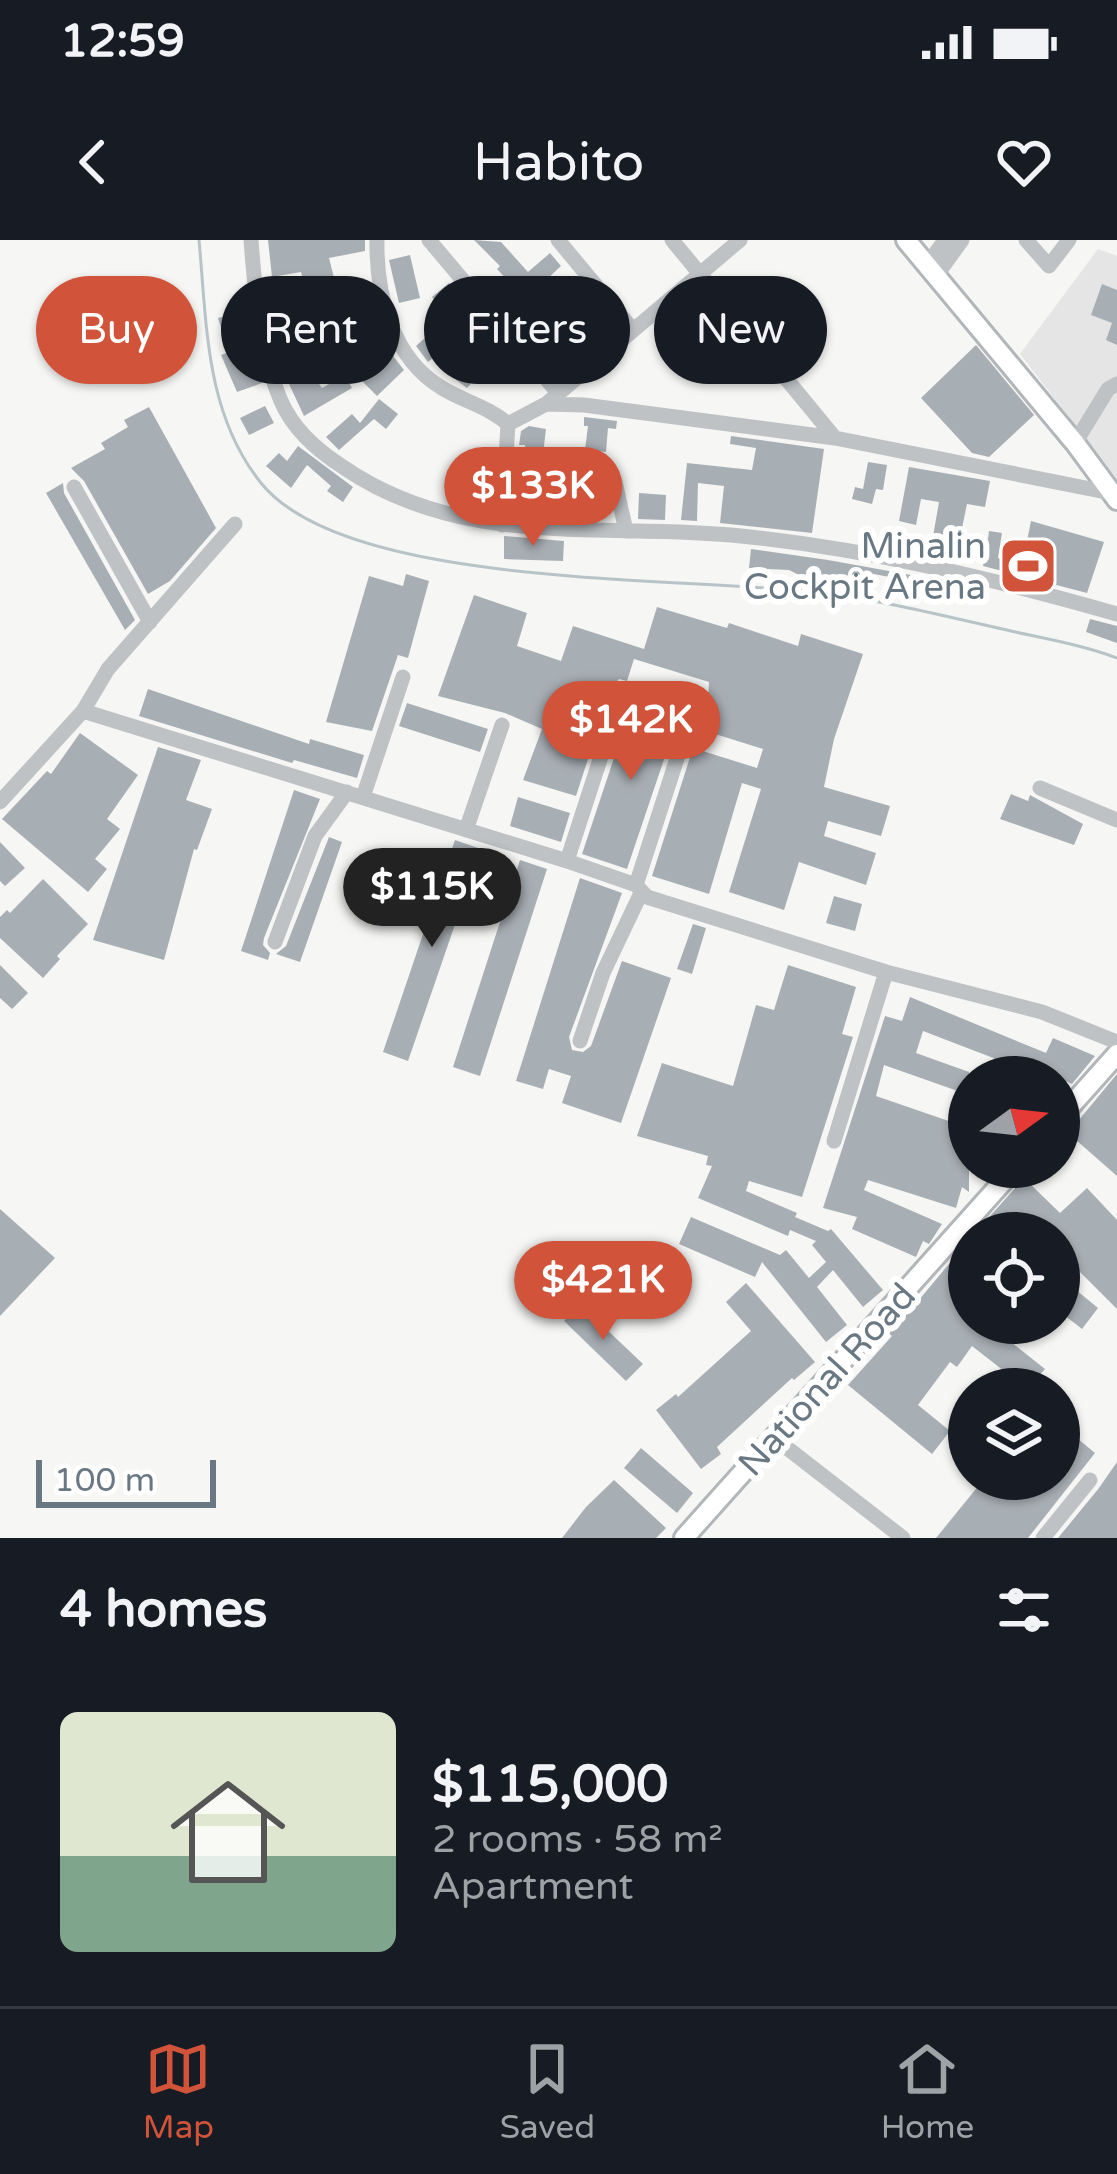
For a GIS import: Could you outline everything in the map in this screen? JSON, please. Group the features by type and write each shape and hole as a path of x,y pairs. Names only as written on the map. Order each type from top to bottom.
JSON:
{"main road":[{"path":"906,240 1075,442 1114,496"},
{"path":"1080,1095 1116,1055"},
{"name":"National Road","path":"684,1538 997,1188"}],"street":[{"path":"251,240 266,349 278,390 295,423 318,451 387,494 428,512 502,525 744,536 959,571 1117,614"},
{"path":"377,240 389,318 407,359 424,376 508,424"},
{"path":"429,240 552,399 835,438 1114,496"},
{"path":"557,240 633,330"},
{"path":"672,240 835,438"},
{"path":"508,424 552,399 740,240"},
{"path":"931,270 945,240"},
{"path":"931,270 962,240"},
{"path":"1026,240 1049,266 1069,240"},
{"path":"1075,442 1108,389 1117,384"},
{"path":"502,525 508,424"},
{"path":"592,464 615,482 626,531"},
{"path":"74,487 150,622"},
{"path":"0,802 83,711 108,668 235,524"},
{"path":"275,942 315,836 355,794 403,677"},
{"path":"568,861 622,692"},
{"path":"580,1041 639,889 697,697"},
{"path":"83,711 568,861 886,972 1042,1012 1116,1055"},
{"path":"466,830 502,725"},
{"path":"1040,788 1117,820"},
{"path":"834,1141 886,972"},
{"path":"773,1437 903,1538"},
{"path":"1043,1538 1090,1480"}],"shaded area":[{"path":"1098,249 1117,256 1117,479 1020,354"}],"building":[{"path":"268,240 365,240 365,251 329,258 334,276 302,276 301,272 272,276"},
{"path":"474,240 501,242 528,272 550,253 561,266 550,276 503,276 497,269 500,266"},
{"path":"410,255 420,298 400,303 400,276 393,276 389,260"},
{"path":"1102,284 1117,290 1117,345 1106,340 1112,323 1091,315"},
{"path":"976,345 1034,415 989,457 972,453 921,398"},
{"path":"234,384 259,384 237,392"},
{"path":"289,384 319,384 322,388 350,384 352,388 304,416"},
{"path":"365,384 389,384 377,396"},
{"path":"379,399 398,414 386,429 374,419 339,450 326,437 352,414 360,423"},
{"path":"265,406 274,423 249,435 240,418"},
{"path":"149,407 216,528 170,581 148,594 84,481 71,468 105,449 101,443 128,427 124,420"},
{"path":"584,417 617,421 616,429 608,428 606,452 585,450 588,426 584,426"},
{"path":"529,426 546,429 541,471 523,469 525,445 519,445 521,431"},
{"path":"731,436 824,449 812,533 720,523 724,486 698,483 697,521 681,520 687,463 752,470 756,448 730,444"},
{"path":"298,446 353,487 343,502 327,491 331,486 307,465 291,488 266,466 279,453 287,461"},
{"path":"868,462 887,465 883,490 876,489 872,504 852,499 855,487 863,489"},
{"path":"562,465 583,471 578,517 556,516"},
{"path":"909,467 990,481 985,507 967,504 961,533 988,539 989,531 1002,533 998,558 1022,565 1031,521 1104,542 1087,593 983,566 984,561 932,542 939,502 921,499 916,525 899,521"},
{"path":"63,483 64,493 135,620 125,630 46,493"},
{"path":"639,493 666,495 665,520 638,519"},
{"path":"504,536 564,541 563,561 504,559"},
{"path":"751,549 911,575 910,581 874,574 873,585 836,583 789,570 749,568"},
{"path":"406,574 429,581 408,658 398,655 372,731 326,722 369,576 403,586"},
{"path":"935,580 964,587 960,602 931,595"},
{"path":"474,595 527,613 517,646 561,661 573,626 644,649 657,607 727,628 729,623 798,646 801,634 863,654 834,739 824,787 890,806 881,836 828,821 824,836 876,853 866,885 799,862 784,910 729,892 761,789 742,783 709,894 652,876 693,748 757,768 763,749 699,729 709,682 634,659 627,681 619,679 611,688 576,796 523,780 542,729 505,713 438,696"},
{"path":"1090,619 1117,626 1117,643 1086,632"},
{"path":"148,689 309,744 310,739 364,755 357,778 139,716"},
{"path":"634,698 680,712 627,869 582,854"},
{"path":"407,703 488,729 480,752 399,726"},
{"path":"80,733 138,775 107,819 120,829 95,859 107,869 88,892 2,819 47,771 51,774"},
{"path":"158,747 201,760 186,800 212,809 194,849 164,960 93,940"},
{"path":"294,790 320,799 264,938 268,960 241,951"},
{"path":"1011,794 1028,801 1030,795 1083,824 1074,845 1000,819"},
{"path":"518,797 570,813 561,842 510,826"},
{"path":"329,837 342,842 300,962 276,954 286,946"},
{"path":"455,840 481,849 408,1061 383,1052"},
{"path":"0,842 25,868 5,886 0,881"},
{"path":"520,860 547,869 480,1076 453,1067"},
{"path":"580,878 622,893 569,1037 572,1050 583,1052 591,1046 622,961 671,978 621,1123 562,1103 571,1076 549,1069 543,1089 516,1081"},
{"path":"43,879 88,924 43,978 0,938 0,917 7,910 10,913"},
{"path":"834,896 862,904 855,931 826,923"},
{"path":"693,924 706,928 692,974 677,969"},
{"path":"0,965 28,993 12,1009 0,998"},
{"path":"788,965 856,987 842,1034 853,1037 802,1197 749,1181 746,1191 797,1213 795,1217 831,1229 883,1290 863,1307 833,1270 817,1287 847,1325 826,1342 762,1262 755,1277 679,1244 691,1217 780,1255 786,1250 809,1278 826,1262 812,1245 816,1241 790,1230 788,1236 698,1198 712,1166 706,1165 708,1156 637,1136 662,1063 733,1086 756,1005 774,1010"},
{"path":"910,997 1046,1053 1053,1038 1095,1056 1080,1074 1080,1056 988,1056 923,1031 916,1053 948,1064 948,1088 884,1065 876,1096 948,1121 948,1188 962,1188 956,1208 868,1180 864,1190 942,1224 929,1244 923,1241 916,1257 852,1229 857,1217 823,1208 885,1016 902,1021"},
{"path":"1117,1074 1117,1176 1080,1144 1080,1119"},
{"path":"1015,1188 1034,1188 1059,1212 994,1212"},
{"path":"1087,1188 1117,1220 1117,1309 1080,1272 1080,1212 1061,1212"},
{"path":"0,1209 55,1258 0,1316"},
{"path":"948,1265 948,1344 1013,1344 1044,1368 1000,1368 972,1346 957,1367 950,1362 918,1405 948,1429 932,1454 848,1385 892,1336 887,1332"},
{"path":"746,1283 815,1362 717,1447 721,1454 701,1469 656,1410 676,1394 678,1397 751,1331 726,1302"},
{"path":"1080,1293 1098,1308 1080,1327"},
{"path":"580,1304 643,1364 626,1381 564,1321"},
{"path":"1080,1440 1095,1453 1080,1472"},
{"path":"641,1448 693,1493 677,1513 624,1468"},
{"path":"1117,1462 1117,1538 1058,1538 1099,1488"},
{"path":"614,1480 666,1528 656,1538 562,1538 586,1507"},
{"path":"967,1500 1058,1500 1028,1538 936,1538"}],"waterway":[{"path":"199,240 207,336 229,427 261,483 304,518 366,543 441,560 524,572 847,596 1117,658"}],"place":[{"name":"Minalin Cockpit Arena","path":"1028,566"}]}
